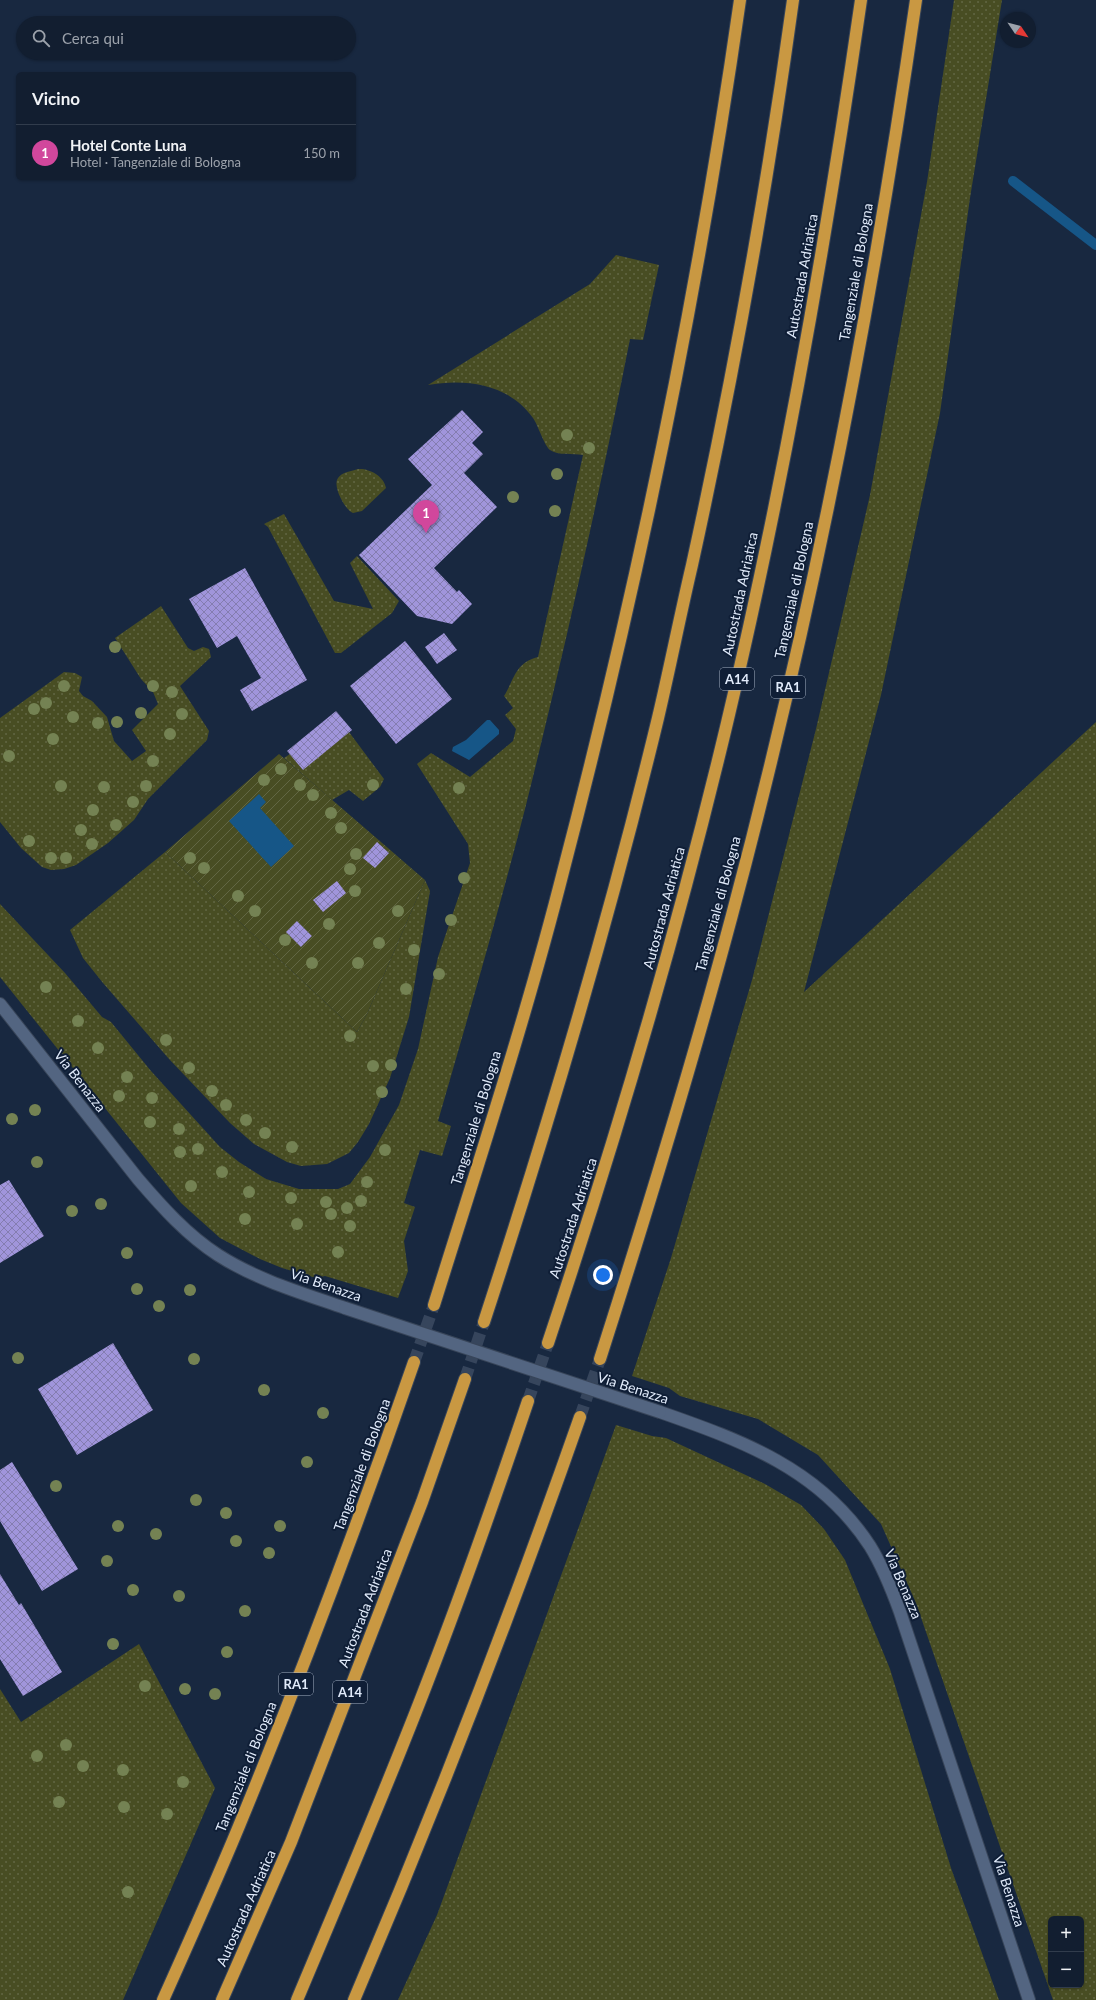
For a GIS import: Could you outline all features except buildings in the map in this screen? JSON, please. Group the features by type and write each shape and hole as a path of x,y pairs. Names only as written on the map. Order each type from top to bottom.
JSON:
{"highway":[{"name":"Tangenziale di Bologna","path":"434,1305 521,1024 563,873 609,685 644,531 673,392 700,250 740,0"},
{"path":"484,1322 519,1216 586,985 616,880 658,717 710,480 754,254 793,0"},
{"name":"Autostrada Adriatica","path":"548,1343 590,1218 637,1064 680,909 727,722 773,513 822,255 861,0"},
{"name":"Tangenziale di Bologna","path":"600,1359 688,1073 733,913 785,699 835,472 900,112 916,0"},
{"name":"Tangenziale di Bologna","path":"163,2000 239,1827 313,1641 371,1486 414,1362"},
{"name":"Autostrada Adriatica","path":"222,2000 291,1842 410,1532 465,1379"},
{"path":"297,2000 356,1860 426,1684 484,1529 528,1401"},
{"path":"354,2000 408,1874 475,1704 536,1544 580,1417"}],"street":[{"name":"Via Benazza","path":"0,1004 158,1203 185,1230 217,1255 256,1276 345,1308 660,1412 739,1441 791,1468 816,1485 830,1498 850,1519 870,1547 882,1568 900,1612 1029,2000"}],"green space":[{"path":"954,0 1002,0 970,198 940,413 881,695 804,992 1096,722 1096,2000 1053,2000 1049,1988 1084,1988 1084,1916 1048,1916 1048,1986 916,1603 881,1524 818,1455 758,1419 680,1396 669,1388 632,1376 671,1258 752,980 816,729 870,495 927,182"},
{"path":"616,255 659,265 643,340 630,339 606,457 554,692 525,809 483,965 438,1121 451,1126 442,1156 420,1150 404,1203 415,1207 404,1241 408,1271 398,1298 325,1276 316,1278 282,1268 260,1259 220,1238 181,1203 0,977 0,904 65,973 102,1017 111,1022 151,1071 220,1147 239,1162 266,1179 299,1189 338,1189 350,1184 370,1157 399,1105 418,1049 438,957 470,863 468,844 417,764 431,753 470,777 513,741 516,729 505,715 513,708 504,696 520,667 530,660 538,657 583,455 561,454 550,450 533,418 512,398 499,391 472,383 457,382 428,385 590,284"},
{"path":"358,469 371,471 379,476 386,488 362,511 353,513 343,503 338,492 337,482 338,478 342,474"},
{"path":"284,514 334,601 373,609 350,563 357,556 399,601 392,613 341,653 335,653 268,527 264,524"},
{"path":"161,606 188,648 194,651 203,647 209,649 211,657 180,686 209,731 207,740 148,799 134,820 108,843 76,865 64,869 51,870 42,867 21,848 0,822 0,718 64,672 75,673 82,677 79,691 83,696 92,701 107,717 114,741 132,761 146,751 132,730 158,704 153,692 141,679 115,638"},
{"path":"349,732 384,779 380,787 363,801 349,790 332,800 284,758 290,754"},
{"path":"279,754 425,880 367,1014 357,1032 165,852"},
{"path":"165,852 357,1032 367,1014 425,880 430,891 409,1017 390,1078 369,1124 349,1153 327,1164 301,1166 287,1162 254,1144 230,1123 169,1059 83,958 70,930"},
{"path":"616,1425 652,1436 666,1438 765,1484 801,1505 824,1529 845,1560 890,1669 951,1868 999,2000 398,2000 437,1915"},
{"path":"139,1644 215,1788 123,2000 0,2000 0,1689 21,1722"}],"water":[{"path":"487,720 490,720 499,730 499,734 469,760 452,751 453,747 466,740"},
{"path":"259,794 266,802 260,808 294,846 271,867 229,821"}],"waterway":[{"path":"1013,181 1096,245"}],"tunnel":[{"path":"414,1362 434,1305"},
{"path":"465,1379 484,1322"},
{"path":"528,1401 548,1343"},
{"path":"580,1417 600,1359"}],"place":[{"name":"Hotel Conte Luna","path":"426,533"}]}
